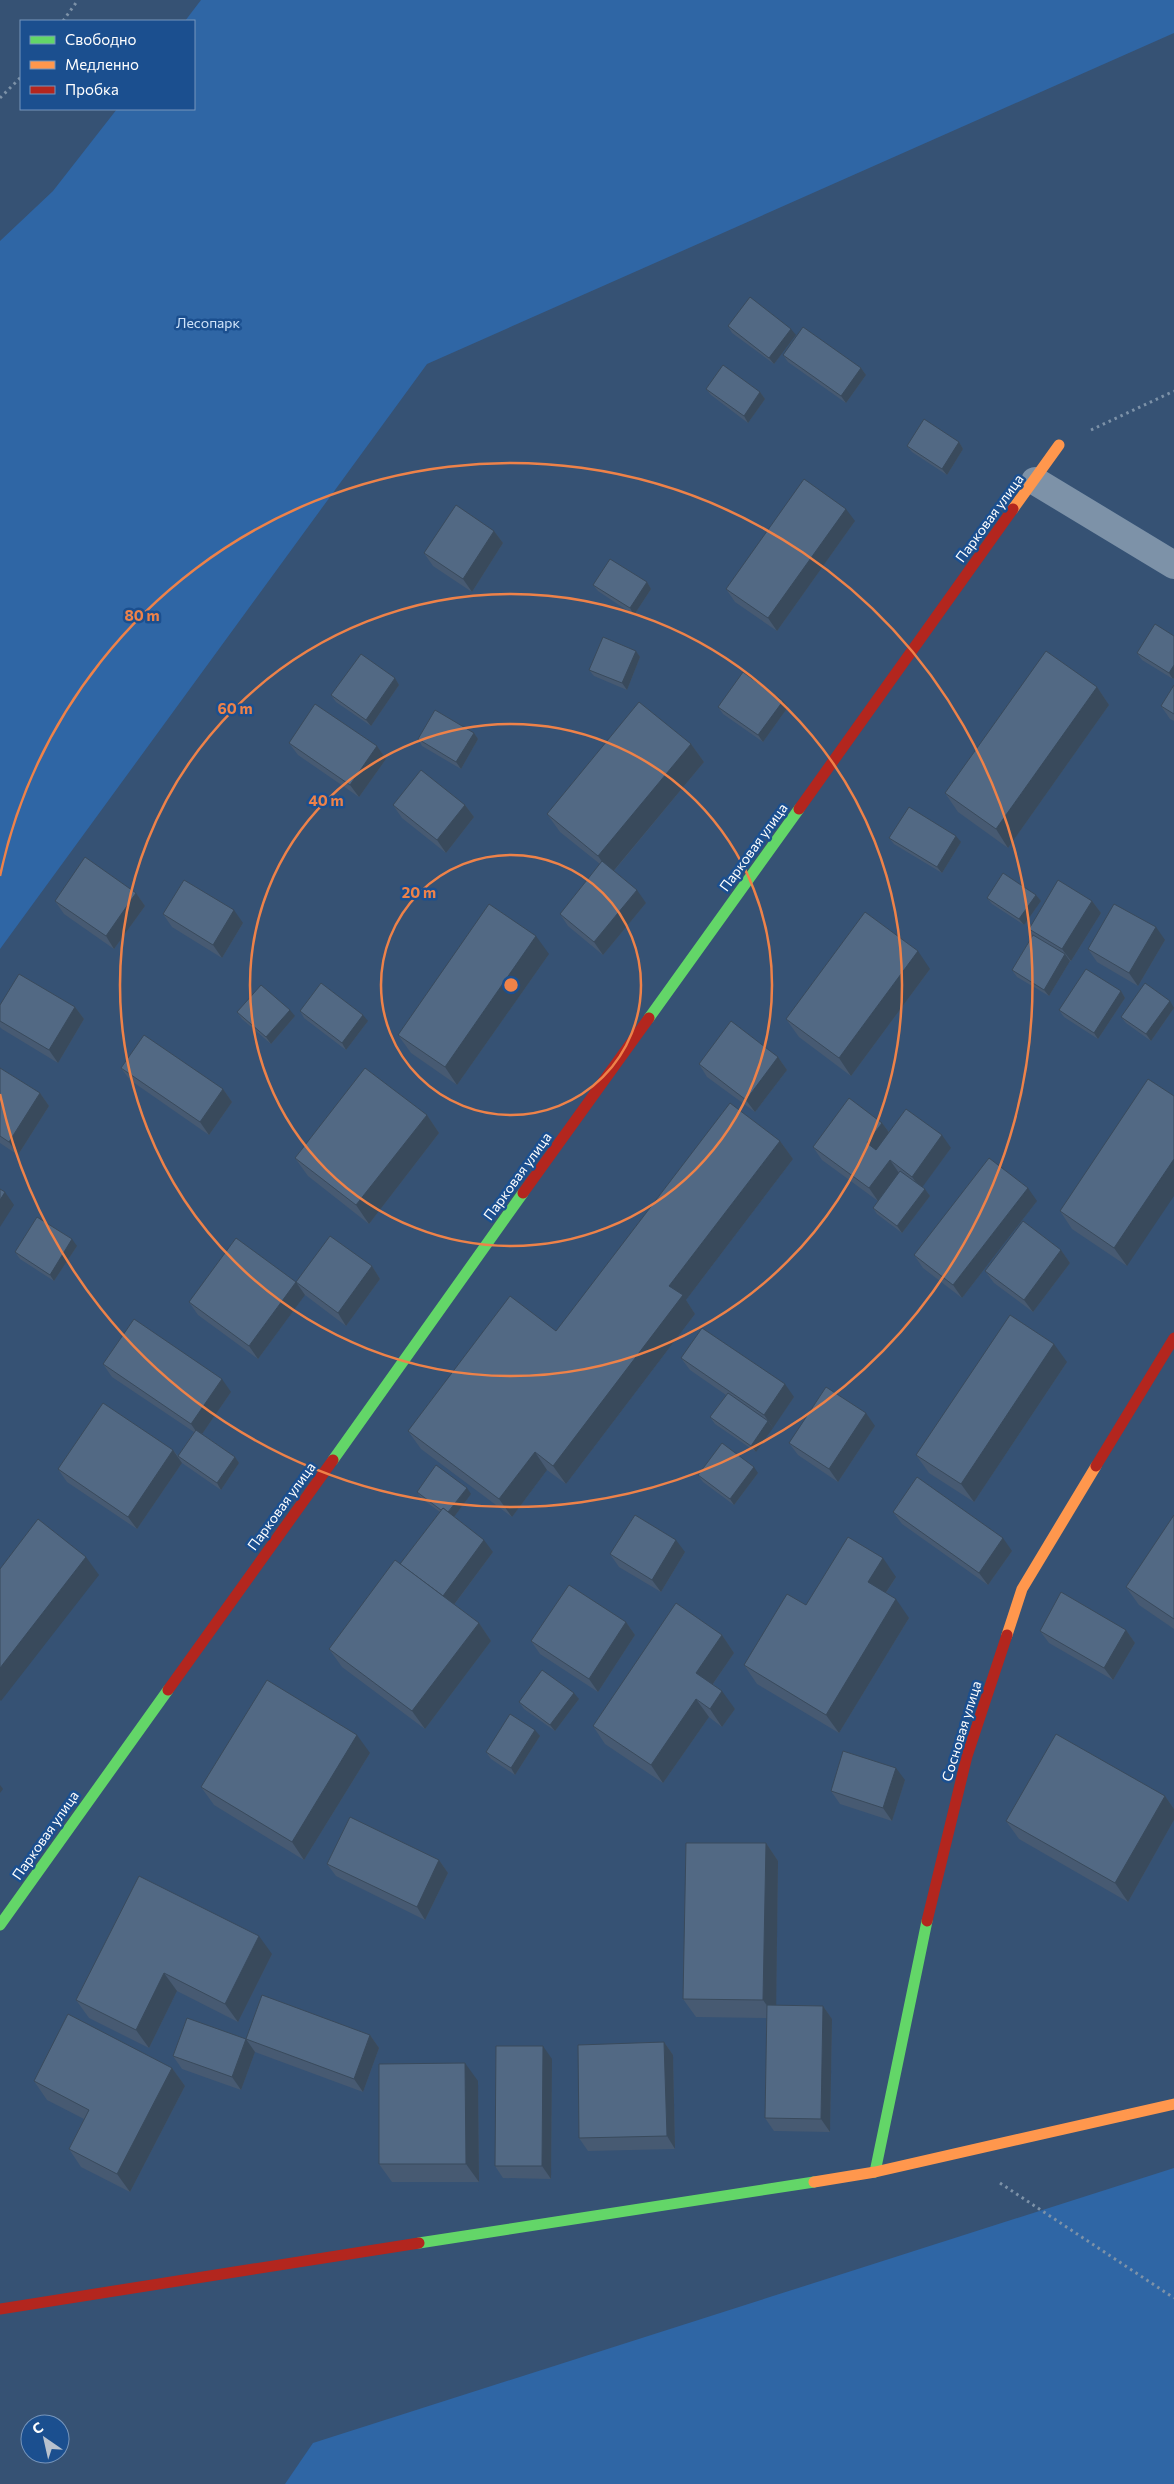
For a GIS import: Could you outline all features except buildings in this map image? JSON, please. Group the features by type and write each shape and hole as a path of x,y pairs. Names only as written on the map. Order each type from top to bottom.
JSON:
{"street":[{"name":"Парковая улица","path":"0,1925 1035,481 1058,445"},
{"path":"1035,481 1174,565"},
{"name":"Сосновая улица","path":"875,2172 923,1938 967,1756 1022,1589 1174,1338"},
{"path":"0,2309 875,2172 1174,2104"}],"path":[{"path":"64,20 78,0"},
{"path":"0,98 20,78"},
{"path":"1058,445 1174,391"},
{"path":"955,2154 1174,2298"}],"green space":[{"name":"Лесопарк","path":"201,0 1174,0 1174,33 427,364 0,949 0,241 53,191 116,110 195,110 195,20 186,20"},
{"path":"1174,2168 1174,2484 285,2484 313,2443"}],"traffic: fast":[{"path":"649,1018 799,809"},
{"path":"333,1460 523,1193"},
{"path":"0,1925 168,1690"},
{"path":"875,2172 927,1921"},
{"path":"419,2243 814,2182"}],"traffic: slow":[{"path":"1013,509 1059,445"},
{"path":"1007,1635 1022,1589 1096,1466"},
{"path":"814,2182 875,2172 1174,2104"}],"traffic: jam":[{"path":"799,809 1013,509"},
{"path":"523,1193 649,1018"},
{"path":"1096,1466 1174,1338"},
{"path":"168,1690 333,1460"},
{"path":"927,1921 967,1756 1007,1635"},
{"path":"0,2309 419,2243"}]}
